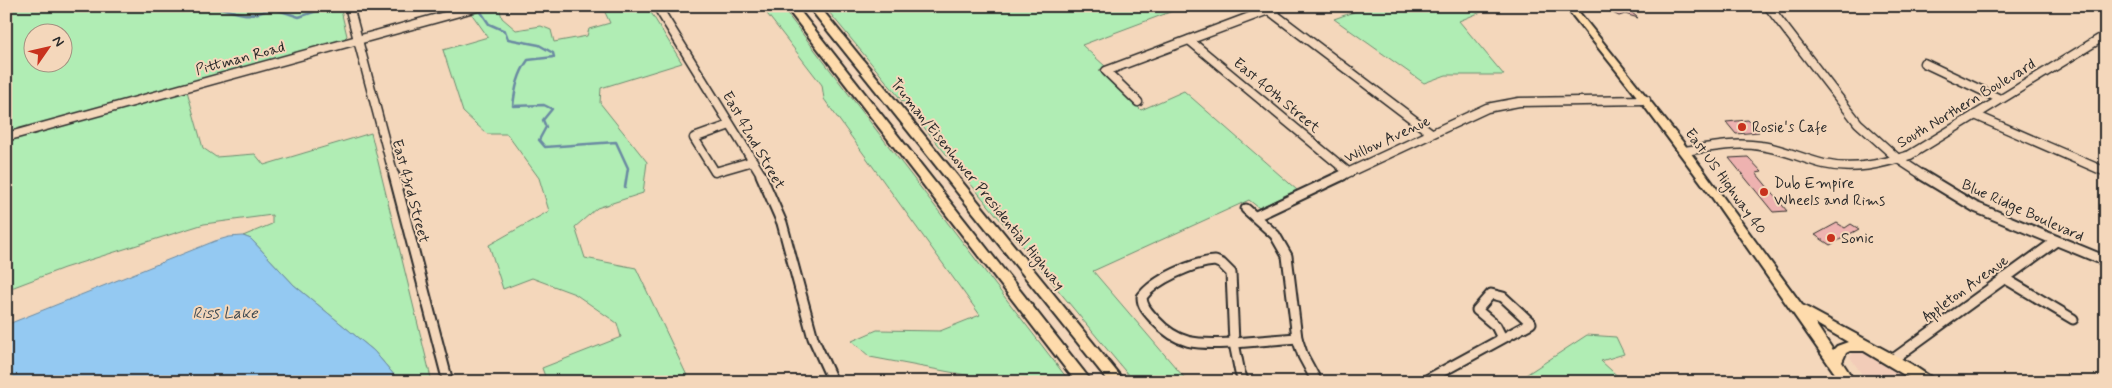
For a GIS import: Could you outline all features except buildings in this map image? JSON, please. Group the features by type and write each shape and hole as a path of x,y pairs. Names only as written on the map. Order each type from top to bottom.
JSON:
{"highway":[{"path":"790,6 1085,382"},
{"name":"Truman/Eisenhower Presidential Highway","path":"813,6 1118,382"}],"main road":[{"name":"East US Highway 40","path":"1569,6 1685,151 1751,240 1848,382"},
{"path":"1798,308 1870,347 1927,382"},
{"path":"1835,362 1836,354 1849,345 1870,347"}],"street":[{"name":"East 43rd Street","path":"349,6 448,382"},
{"name":"Pittman Road","path":"6,137 480,6"},
{"name":"East 42nd Street","path":"657,6 766,183 782,223 802,288 813,338 833,382"},
{"path":"1138,102 1106,72 1267,8 1279,6"},
{"name":"Blue Ridge Boulevard","path":"1768,6 1858,123 1898,159 1975,207 2106,261"},
{"path":"2100,6 2106,9"},
{"path":"1267,8 1431,133"},
{"name":"South Northern Boulevard","path":"1685,151 1725,144 1754,145 1786,151 1825,165 1846,168 1898,159 1910,155 2106,35"},
{"name":"East 40th Street","path":"1189,40 1348,172"},
{"path":"1924,63 2000,99"},
{"name":"Willow Avenue","path":"1256,216 1487,108 1519,102 1646,100"},
{"path":"1975,115 2106,172"},
{"path":"730,125 694,138 714,172 753,161"},
{"path":"1246,209 1275,235 1287,256 1297,338 1303,356 1317,382"},
{"name":"Appleton Avenue","path":"1892,360 2056,241"},
{"path":"1244,382 1236,364 1236,343 1231,273 1222,264 1215,261 1200,262 1148,288 1142,297 1144,308 1165,332 1175,338 1189,342 1236,343 1297,338"},
{"path":"2004,278 2072,319"},
{"path":"1422,382 1462,362 1501,336 1531,323 1503,297 1491,294 1480,304 1477,310 1496,326 1501,336"}],"shaded area":[{"path":"1855,351 1869,354 1915,382 1867,382 1850,357"}],"green space":[{"path":"6,6 340,6 347,36 343,40 6,133"},
{"path":"499,6 502,18 516,30 541,26 551,30 554,42 587,36 589,29 610,23 602,6 647,6 682,63 601,88 600,103 647,162 643,193 597,208 575,227 585,258 636,268 690,382 547,382 542,368 621,337 617,323 575,294 532,278 503,289 489,245 549,211 539,178 507,134 487,134 463,112 443,50 488,37 471,13"},
{"path":"761,6 781,6 1070,382 1003,382 870,357 852,341 877,330 940,331 980,315 824,99 822,85"},
{"path":"824,6 1186,6 1082,45 1106,67 1099,70 1141,110 1184,91 1297,190 1259,208 1249,200 1093,271 1188,382 1134,382"},
{"path":"1370,6 1496,6 1459,21 1504,75 1446,75 1424,83 1334,19"},
{"path":"187,91 203,148 216,157 255,154 264,165 371,133 432,382 400,382 374,351 294,285 251,239 243,236 272,224 272,215 204,224 64,268 6,290 6,141"},
{"path":"1587,335 1616,337 1624,354 1601,361 1624,382 1515,382"}],"water":[{"name":"Riss Lake","path":"243,236 251,239 294,285 374,351 400,382 6,382 6,325 215,241"}],"waterway":[{"path":"209,6 247,14 254,14 272,8 299,17 331,6"},
{"path":"479,9 489,24 505,31 508,39 539,45 553,53 554,57 528,60 519,76 513,106 544,105 552,109 543,120 546,127 539,140 545,147 616,142 628,168 625,187"}],"place":[{"name":"Rosie's Cafe","path":"1742,127"},
{"name":"Dub Empire Wheels and Rims","path":"1764,192"},
{"name":"Sonic","path":"1831,238"}]}
